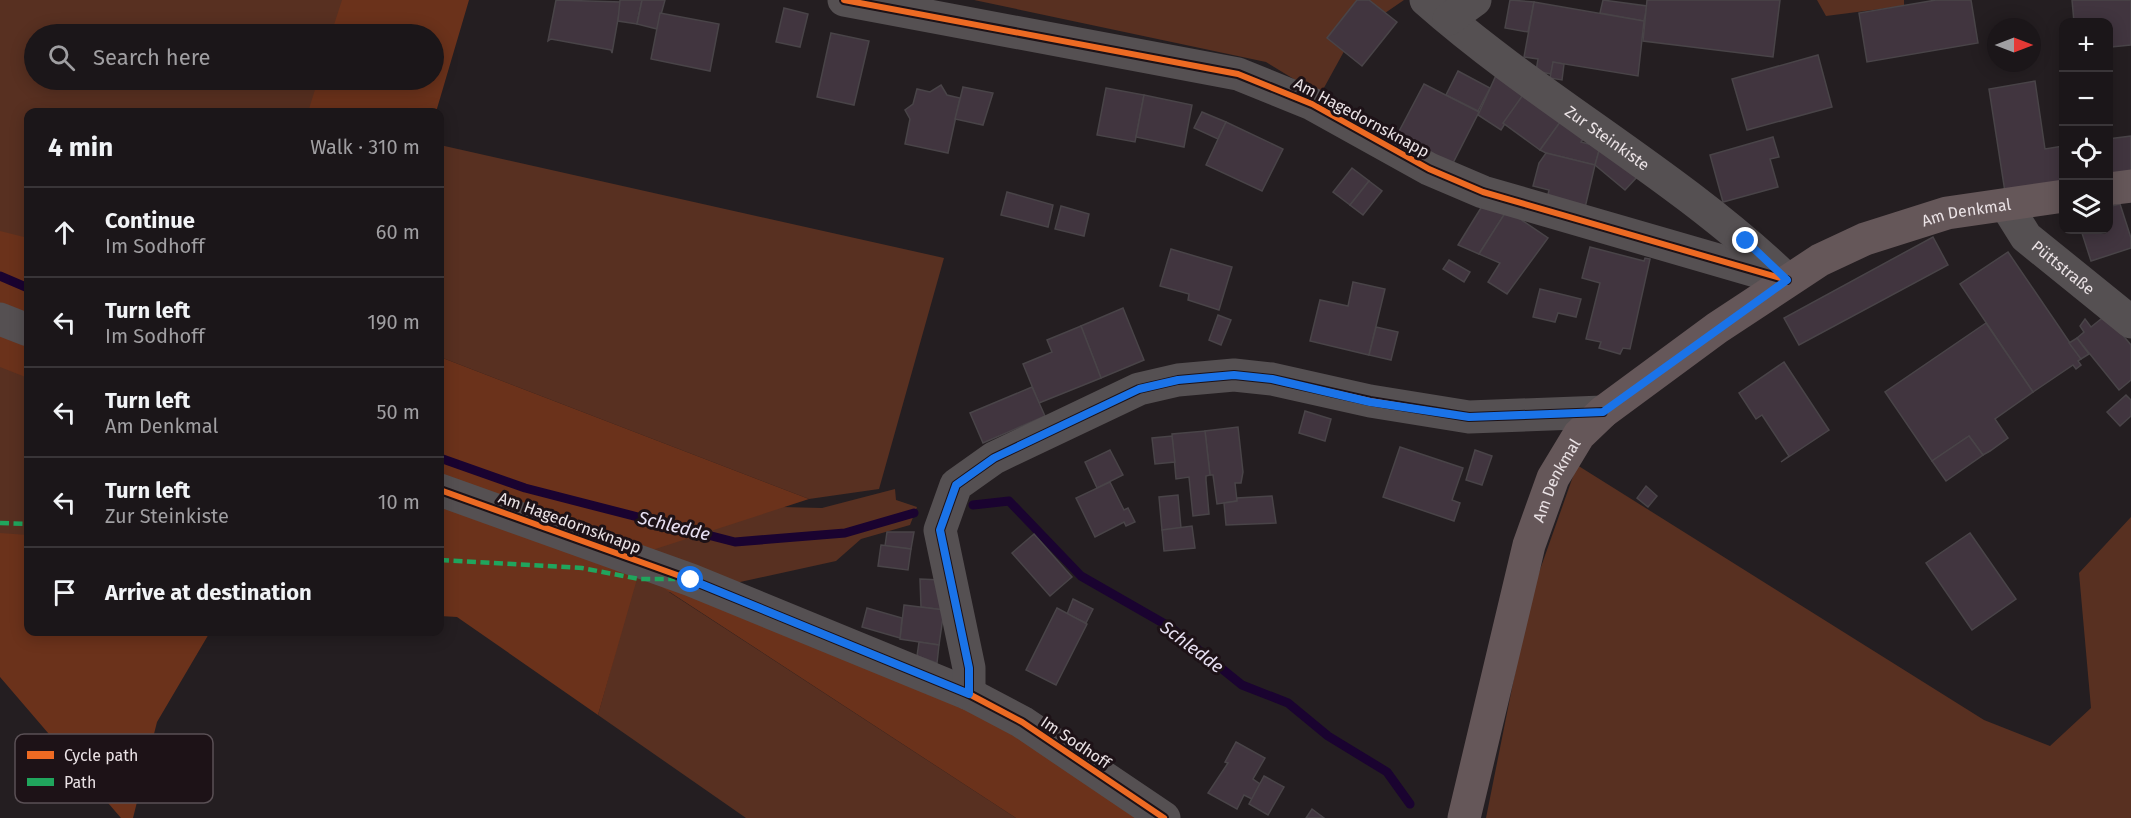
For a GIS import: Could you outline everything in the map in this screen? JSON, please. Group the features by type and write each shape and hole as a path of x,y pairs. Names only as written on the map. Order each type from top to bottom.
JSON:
{"main road":[{"path":"2113,188 2131,186"},
{"name":"Am Denkmal","path":"1464,818 1500,660 1533,534 1553,478 1579,435 1603,412 1787,280 1865,239 1947,213 2059,197"}],"street":[{"name":"Am Hagedornsknapp","path":"844,0 1238,74 1312,104 1429,169 1483,192 1787,280"},
{"path":"1438,10 1475,0"},
{"name":"Zur Steinkiste","path":"1438,10 1532,84 1746,241 1787,280"},
{"name":"Püttstraße","path":"2006,204 2026,237 2131,322"},
{"path":"0,319 24,328"},
{"path":"969,694 969,668 940,530 956,485 994,458 1139,389 1178,380 1234,375 1272,379 1370,402 1469,417 1603,412"},
{"name":"Am Hagedornsknapp","path":"444,491 691,580"},
{"name":"Im Sodhoff","path":"691,580 969,694 1022,722 1164,818"}],"shaded area":[{"path":"0,0 427,0 417,24 24,24 24,90 392,90 385,108 24,108 24,550 0,547"},
{"path":"342,0 469,0 444,85 444,24 334,24"},
{"path":"974,0 1404,0 1353,35 1320,95 1266,62"},
{"path":"1817,0 1904,0 1904,6 1826,16"},
{"path":"315,90 442,90 437,108 309,108"},
{"path":"444,146 944,258 879,489 809,499 444,359"},
{"path":"0,231 24,237 24,376 0,367"},
{"path":"444,359 809,499 643,553 977,707 1144,818 1016,818 639,572 598,715 457,617 444,616"},
{"path":"444,416 747,506 822,508 895,489 896,500 917,507 910,525 861,539 836,561 699,591 669,592 1016,818 746,818 598,715 632,592 444,419"},
{"path":"1577,465 1984,720 2050,746 2091,708 2079,573 2131,517 2131,818 1486,818 1530,598"},
{"path":"0,533 24,535 24,636 208,636 157,722 154,734 49,734 0,677"},
{"path":"108,803 137,803 133,818 121,818"}],"building":[{"path":"556,0 621,2 612,53 611,50 551,39 548,41"},
{"path":"620,0 642,0 637,24 618,21"},
{"path":"642,0 665,0 657,29 637,24"},
{"path":"1357,0 1369,0 1397,22 1362,66 1327,38"},
{"path":"1510,0 1534,2 1528,32 1505,28"},
{"path":"1603,0 1647,6 1644,21 1600,13"},
{"path":"1647,0 1780,0 1773,57 1643,41"},
{"path":"1936,0 1971,0 1978,43 1867,62 1859,13"},
{"path":"2072,0 2131,0 2131,45 2113,47 2113,18 2074,18"},
{"path":"1534,2 1644,21 1638,76 1553,62 1551,74 1536,71 1538,59 1524,57"},
{"path":"784,8 808,14 800,47 776,42"},
{"path":"660,13 719,24 710,71 651,59"},
{"path":"831,33 869,41 854,105 817,97"},
{"path":"1818,55 1832,107 1747,130 1732,79"},
{"path":"1553,62 1564,64 1562,80 1550,78"},
{"path":"1458,71 1490,88 1478,111 1446,95"},
{"path":"1498,71 1525,92 1501,130 1478,115"},
{"path":"2035,81 2045,149 2059,147 2059,184 2005,192 1989,89"},
{"path":"1424,84 1479,112 1451,167 1395,139"},
{"path":"941,85 947,95 960,98 948,153 905,144 910,119 905,110 913,104 917,89 930,92"},
{"path":"963,87 993,93 983,125 955,119"},
{"path":"1106,88 1144,95 1135,142 1097,135"},
{"path":"1525,92 1563,118 1540,150 1503,123"},
{"path":"1144,95 1192,105 1184,147 1136,137"},
{"path":"1202,112 1226,122 1218,139 1194,128"},
{"path":"1563,118 1586,135 1581,142 1600,147 1595,165 1540,150"},
{"path":"1226,122 1283,149 1262,191 1206,165"},
{"path":"2131,136 2131,172 2113,175 2113,138"},
{"path":"1773,137 1779,157 1770,159 1778,187 1723,202 1710,155"},
{"path":"1600,147 1637,177 1625,190 1595,165"},
{"path":"1546,153 1595,165 1584,212 1546,203 1549,190 1533,186 1539,163"},
{"path":"1352,168 1369,181 1350,205 1333,192"},
{"path":"1369,181 1382,191 1363,215 1350,205"},
{"path":"1007,192 1053,205 1048,227 1001,215"},
{"path":"1484,203 1506,212 1479,254 1458,245"},
{"path":"2120,204 2131,238 2131,248 2091,261 2082,234 2113,234 2113,206"},
{"path":"1061,206 1089,214 1084,236 1055,229"},
{"path":"1507,210 1548,238 1507,294 1488,282 1500,263 1479,254"},
{"path":"1933,237 1948,265 1799,345 1784,318"},
{"path":"1590,247 1644,261 1645,258 1650,259 1630,349 1623,348 1620,354 1599,348 1601,342 1586,339 1600,283 1582,278"},
{"path":"1171,249 1232,267 1219,310 1188,300 1189,294 1160,286"},
{"path":"2008,252 2081,359 2078,361 2081,365 2076,369 2073,365 2033,392 1960,284"},
{"path":"1449,260 1470,272 1464,282 1443,269"},
{"path":"1353,282 1385,289 1369,355 1310,341 1320,300 1348,306"},
{"path":"1540,289 1581,299 1576,317 1558,313 1555,322 1533,317"},
{"path":"1123,308 1144,360 1101,378 1081,326"},
{"path":"1218,315 1231,320 1221,345 1209,340"},
{"path":"2106,315 2131,345 2131,380 2119,390 2077,338 2084,332 2080,326 2085,319 2091,327"},
{"path":"1986,323 2033,392 1995,419 2008,438 1990,451 1983,455 1969,436 1932,461 1885,392"},
{"path":"1081,326 1101,378 1039,403 1023,364 1052,352 1047,340"},
{"path":"1376,327 1398,332 1391,360 1369,355"},
{"path":"2077,338 2089,354 2081,359 2069,343"},
{"path":"1784,362 1829,430 1781,462 1789,456 1762,415 1756,419 1739,393"},
{"path":"1032,387 1045,416 983,443 970,413"},
{"path":"2126,395 2131,400 2131,416 2120,426 2107,412"},
{"path":"1305,411 1331,419 1325,441 1299,433"},
{"path":"1238,427 1243,472 1241,483 1235,483 1237,501 1217,504 1213,475 1210,475 1205,431"},
{"path":"1205,431 1210,475 1206,476 1209,514 1193,516 1189,477 1176,479 1172,434"},
{"path":"1172,436 1175,462 1155,464 1152,438"},
{"path":"1969,436 1983,455 1946,481 1932,461"},
{"path":"1400,447 1463,468 1452,500 1460,503 1454,521 1383,497"},
{"path":"1110,450 1123,475 1097,488 1085,462"},
{"path":"1475,450 1492,456 1482,485 1466,480"},
{"path":"1110,482 1124,510 1128,508 1135,522 1126,526 1124,522 1095,537 1076,498"},
{"path":"1646,486 1657,496 1648,507 1637,498"},
{"path":"1178,495 1181,528 1162,530 1159,497"},
{"path":"1272,496 1276,523 1226,525 1224,503 1237,501 1237,498"},
{"path":"1192,526 1195,548 1164,551 1162,530"},
{"path":"887,532 914,532 911,549 885,546"},
{"path":"1970,533 2016,599 1972,630 1926,563"},
{"path":"1034,534 1072,577 1050,596 1012,553"},
{"path":"881,545 911,549 908,570 878,566"},
{"path":"920,579 941,580 944,610 921,607"},
{"path":"1073,599 1093,609 1086,623 1067,614"},
{"path":"904,605 944,610 939,645 900,639"},
{"path":"867,608 902,618 900,638 862,627"},
{"path":"1057,608 1087,624 1056,685 1026,670"},
{"path":"919,642 939,645 937,663 917,656"},
{"path":"1236,742 1265,758 1253,779 1260,784 1252,799 1244,795 1237,809 1208,793 1228,763 1225,762"},
{"path":"1264,776 1284,787 1268,815 1249,804"},
{"path":"1312,809 1324,818 1306,818"}],"waterway":[{"name":"Schledde","path":"0,276 24,286"},
{"name":"Schledde","path":"444,459 525,488 735,542 845,533 914,513"},
{"name":"Schledde","path":"973,505 1009,501 1081,576 1170,627 1242,685 1288,703 1328,736 1387,772 1410,804"}],"marked path":[{"path":"0,523 24,524"},
{"path":"444,560 582,568 639,579 675,579"}],"cycle path":[{"path":"844,0 1238,74 1312,104 1429,169 1483,192 1787,280"},
{"path":"969,694 969,668 940,530 956,485 994,458 1139,389 1178,380 1234,375 1272,379 1370,401 1469,417 1603,412"},
{"path":"444,491 691,580 969,694 1022,722 1164,818"}],"route":[{"path":"691,580 969,694 969,668 940,530 956,485 994,458 1139,389 1178,380 1234,375 1272,379 1370,402 1469,417 1603,412 1717,328 1787,280 1746,241"}]}
